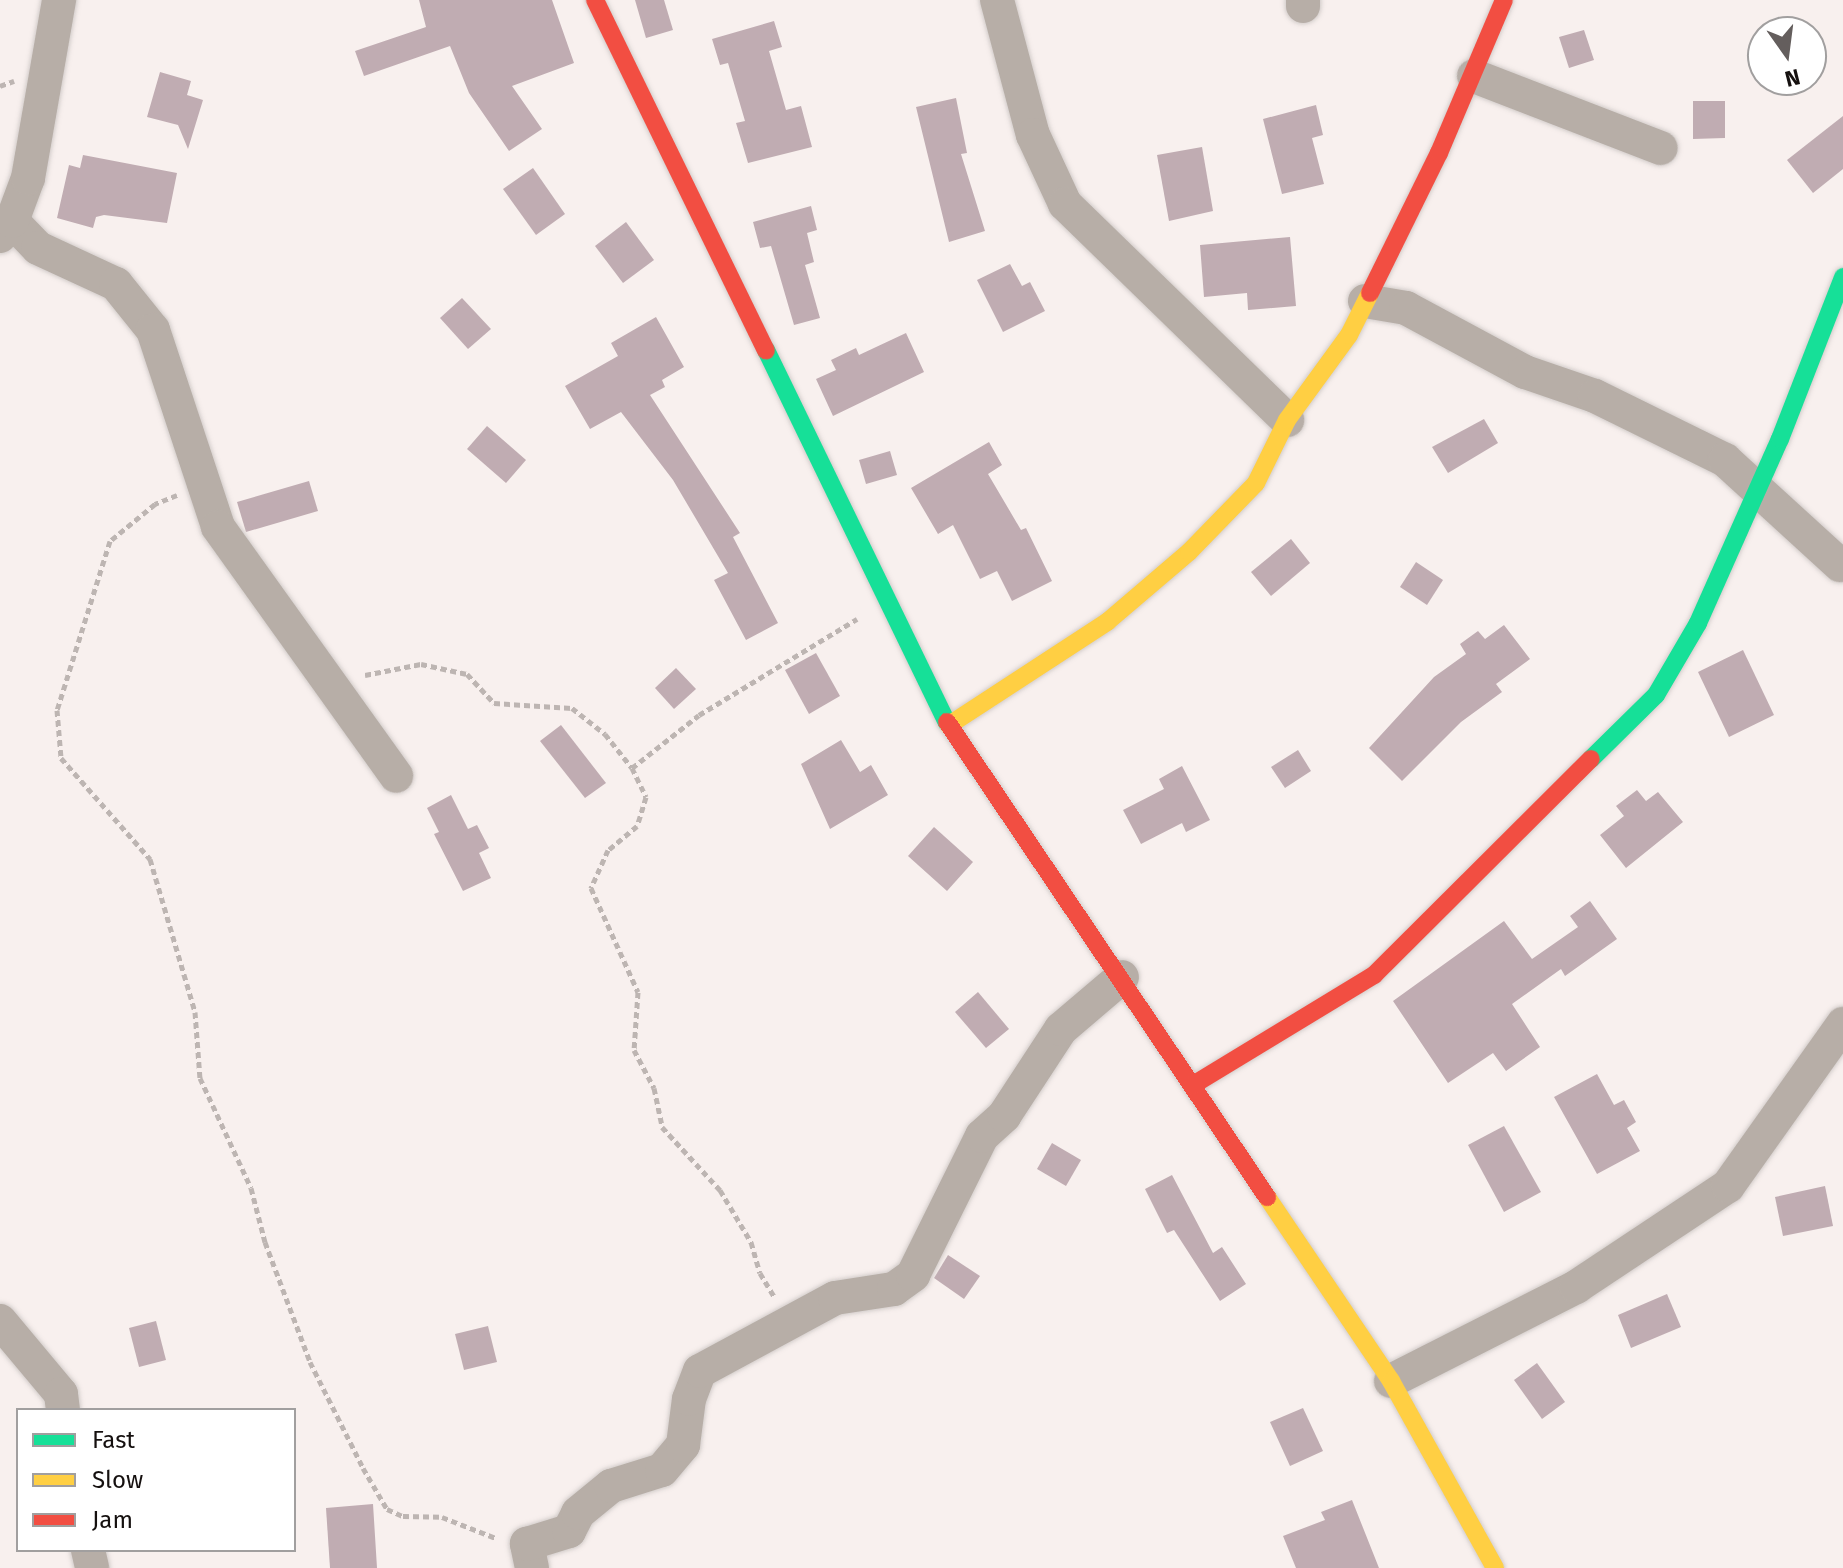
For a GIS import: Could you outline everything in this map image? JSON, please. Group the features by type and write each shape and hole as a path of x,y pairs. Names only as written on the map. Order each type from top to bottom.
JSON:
{"street":[{"path":"59,0 28,178 6,229 38,248 116,284 153,330 218,527 396,776"},
{"path":"595,0 891,598 949,725 1122,977 1391,1381 1495,1568"},
{"path":"997,0 1033,135 1065,204 1287,420"},
{"path":"949,725 1107,622 1189,552 1256,483 1287,420 1349,335 1474,76 1504,0"},
{"path":"1474,76 1661,148"},
{"path":"1193,1085 1374,975 1604,752 1656,695 1698,623 1843,277"},
{"path":"1365,301 1406,308 1525,372 1595,396 1725,460 1840,565"},
{"path":"530,1556 569,1531 578,1513 611,1486 662,1470 683,1445 689,1399 700,1371 835,1298 894,1289 913,1275 982,1136 1004,1116 1061,1029 1122,977"},
{"path":"1391,1381 1576,1287 1719,1193 1750,1161 1843,1024"},
{"path":"0,1321 61,1394 63,1408"}],"path":[{"path":"204,484 155,504 110,541 57,710 61,758 150,859 195,1012 200,1078 251,1188 265,1242 310,1362 387,1509 403,1516 442,1517 472,1533 530,1556"},
{"path":"632,768 699,715 891,598"},
{"path":"317,662 372,677 421,664 467,674 494,703 572,708 605,734 632,768 646,797 637,826 608,850 591,888 638,992 634,1050 654,1088 662,1127 720,1190 789,1322"}],"building":[{"path":"419,0 552,0 574,63 512,86 542,129 509,151 469,93 450,46 364,76 355,51 426,27"},
{"path":"635,0 664,0 673,30 646,38"},
{"path":"774,21 782,47 769,51 786,110 801,106 812,147 748,163 736,123 745,121 728,63 720,65 712,39"},
{"path":"1584,30 1594,60 1569,68 1559,37"},
{"path":"160,72 191,81 187,95 203,100 188,149 178,125 147,117"},
{"path":"956,98 967,153 961,154 985,231 949,242 916,107"},
{"path":"1693,101 1725,101 1725,138 1693,139"},
{"path":"1316,105 1323,135 1312,138 1324,184 1282,194 1263,119"},
{"path":"1843,116 1843,169 1813,193 1787,160"},
{"path":"1202,147 1213,211 1169,221 1157,155"},
{"path":"83,155 177,173 167,223 104,215 96,217 93,228 57,218 69,165 80,168"},
{"path":"533,168 565,214 536,235 503,189"},
{"path":"811,206 817,230 807,233 814,262 805,265 820,318 794,325 771,246 760,248 753,222"},
{"path":"626,222 654,260 623,283 595,246"},
{"path":"1290,237 1296,306 1248,310 1247,293 1204,297 1200,245"},
{"path":"1010,264 1022,286 1030,282 1045,311 1003,332 977,280"},
{"path":"462,298 491,329 468,349 440,318"},
{"path":"656,317 684,367 662,380 665,387 650,395 740,533 733,537 778,623 746,640 714,580 728,573 673,480 621,412 590,429 565,386 618,356 611,343"},
{"path":"906,333 924,372 833,416 816,379 836,370 831,360 856,348 859,355"},
{"path":"1484,419 1498,443 1448,473 1432,447"},
{"path":"487,426 526,460 506,483 467,449"},
{"path":"989,442 1002,465 988,474 1021,530 1026,528 1052,581 1012,601 997,571 980,579 953,525 938,534 911,488"},
{"path":"890,451 897,475 866,484 859,460"},
{"path":"309,481 318,511 246,532 237,502"},
{"path":"1291,539 1310,563 1271,596 1251,572"},
{"path":"1416,562 1443,580 1427,605 1400,587"},
{"path":"1504,625 1530,659 1496,684 1502,692 1461,722 1402,781 1369,748 1434,677 1466,654 1460,644 1478,631 1485,639"},
{"path":"1743,650 1774,715 1729,737 1698,672"},
{"path":"816,653 840,696 809,714 785,670"},
{"path":"676,668 696,689 674,709 655,688"},
{"path":"561,725 606,783 585,798 540,741"},
{"path":"841,740 860,772 871,765 888,795 830,829 801,764"},
{"path":"1298,750 1311,771 1285,788 1271,767"},
{"path":"1182,766 1210,820 1186,832 1182,823 1141,844 1123,810 1164,789 1159,779"},
{"path":"1637,790 1646,801 1658,792 1683,822 1626,868 1600,835 1624,816 1616,806"},
{"path":"451,795 468,829 477,825 489,848 479,853 491,878 463,891 434,834 439,832 427,808"},
{"path":"934,827 973,862 947,891 908,856"},
{"path":"1590,901 1617,939 1565,976 1561,969 1512,1004 1540,1047 1506,1071 1493,1053 1448,1083 1393,1001 1504,921 1532,959 1578,927 1570,916"},
{"path":"978,992 1009,1029 986,1048 955,1012"},
{"path":"1597,1074 1614,1105 1624,1100 1636,1122 1627,1128 1640,1151 1597,1174 1554,1097"},
{"path":"1504,1126 1541,1192 1504,1212 1468,1145"},
{"path":"1052,1143 1081,1160 1066,1186 1037,1169"},
{"path":"1172,1175 1213,1253 1222,1247 1246,1284 1220,1301 1174,1230 1167,1233 1145,1189"},
{"path":"1825,1186 1833,1226 1783,1236 1775,1197"},
{"path":"948,1255 980,1276 964,1299 934,1278"},
{"path":"1667,1294 1681,1327 1631,1348 1618,1315"},
{"path":"156,1321 166,1360 139,1367 129,1328"},
{"path":"488,1326 497,1362 464,1370 455,1334"},
{"path":"1537,1363 1565,1402 1542,1419 1514,1380"},
{"path":"1303,1408 1323,1451 1290,1466 1270,1422"},
{"path":"1352,1500 1379,1568 1296,1568 1283,1536 1325,1520 1321,1512"},
{"path":"373,1504 377,1568 330,1568 326,1508"}],"traffic: fast":[{"path":"1591,759 1656,695 1698,623 1780,439 1843,277"},
{"path":"766,350 947,722"}],"traffic: slow":[{"path":"949,725 1107,622 1189,552 1256,483 1287,420 1349,335 1370,293"},
{"path":"1267,1197 1391,1381 1495,1568"}],"traffic: jam":[{"path":"595,0 766,350"},
{"path":"1370,293 1439,153 1504,0"},
{"path":"947,722 1267,1197"},
{"path":"1193,1085 1374,975 1591,759"}]}
